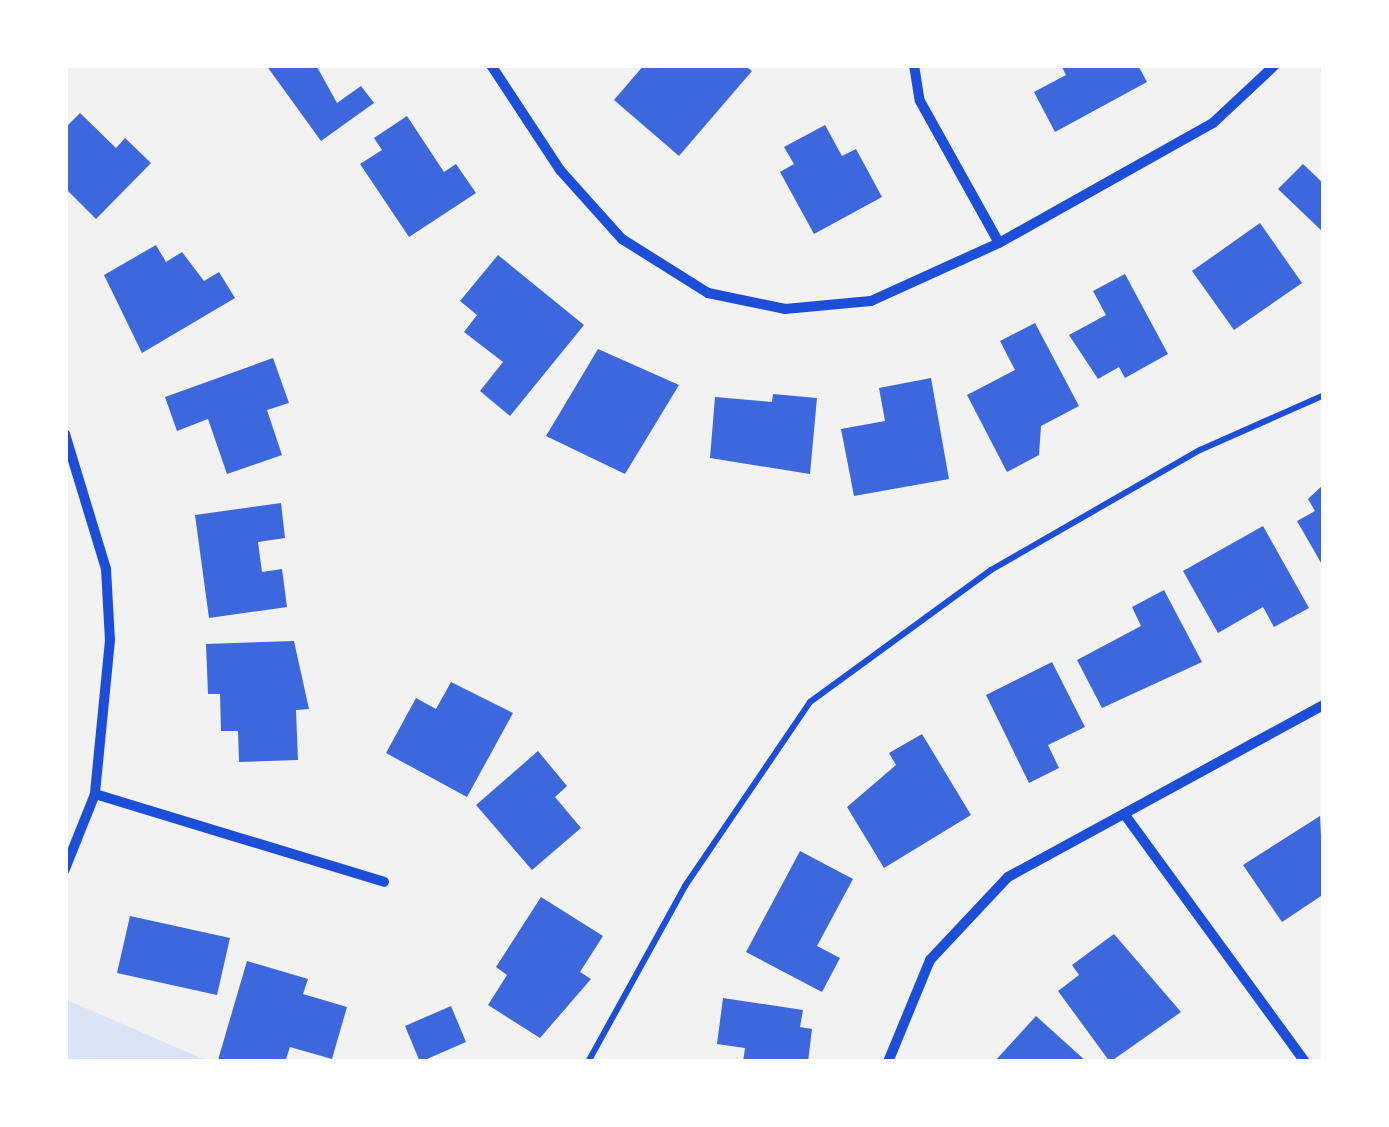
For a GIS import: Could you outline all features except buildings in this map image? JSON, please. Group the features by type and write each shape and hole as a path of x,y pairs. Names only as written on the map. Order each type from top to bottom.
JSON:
{"street":[{"path":"491,65 590,209 708,293 785,310 843,306 999,243 1213,123 1275,65"},
{"path":"914,65 920,101 999,243"},
{"path":"65,434 106,570 109,710 94,794 65,870"},
{"path":"888,1062 912,992 951,931 1008,878 1324,706"},
{"path":"94,794 384,882"},
{"path":"1125,815 1305,1062"}],"path":[{"path":"588,1062 685,886 810,702 991,570 1200,450 1324,395"}],"shaded area":[{"path":"65,999 201,1058 214,1062 65,1062"}]}
